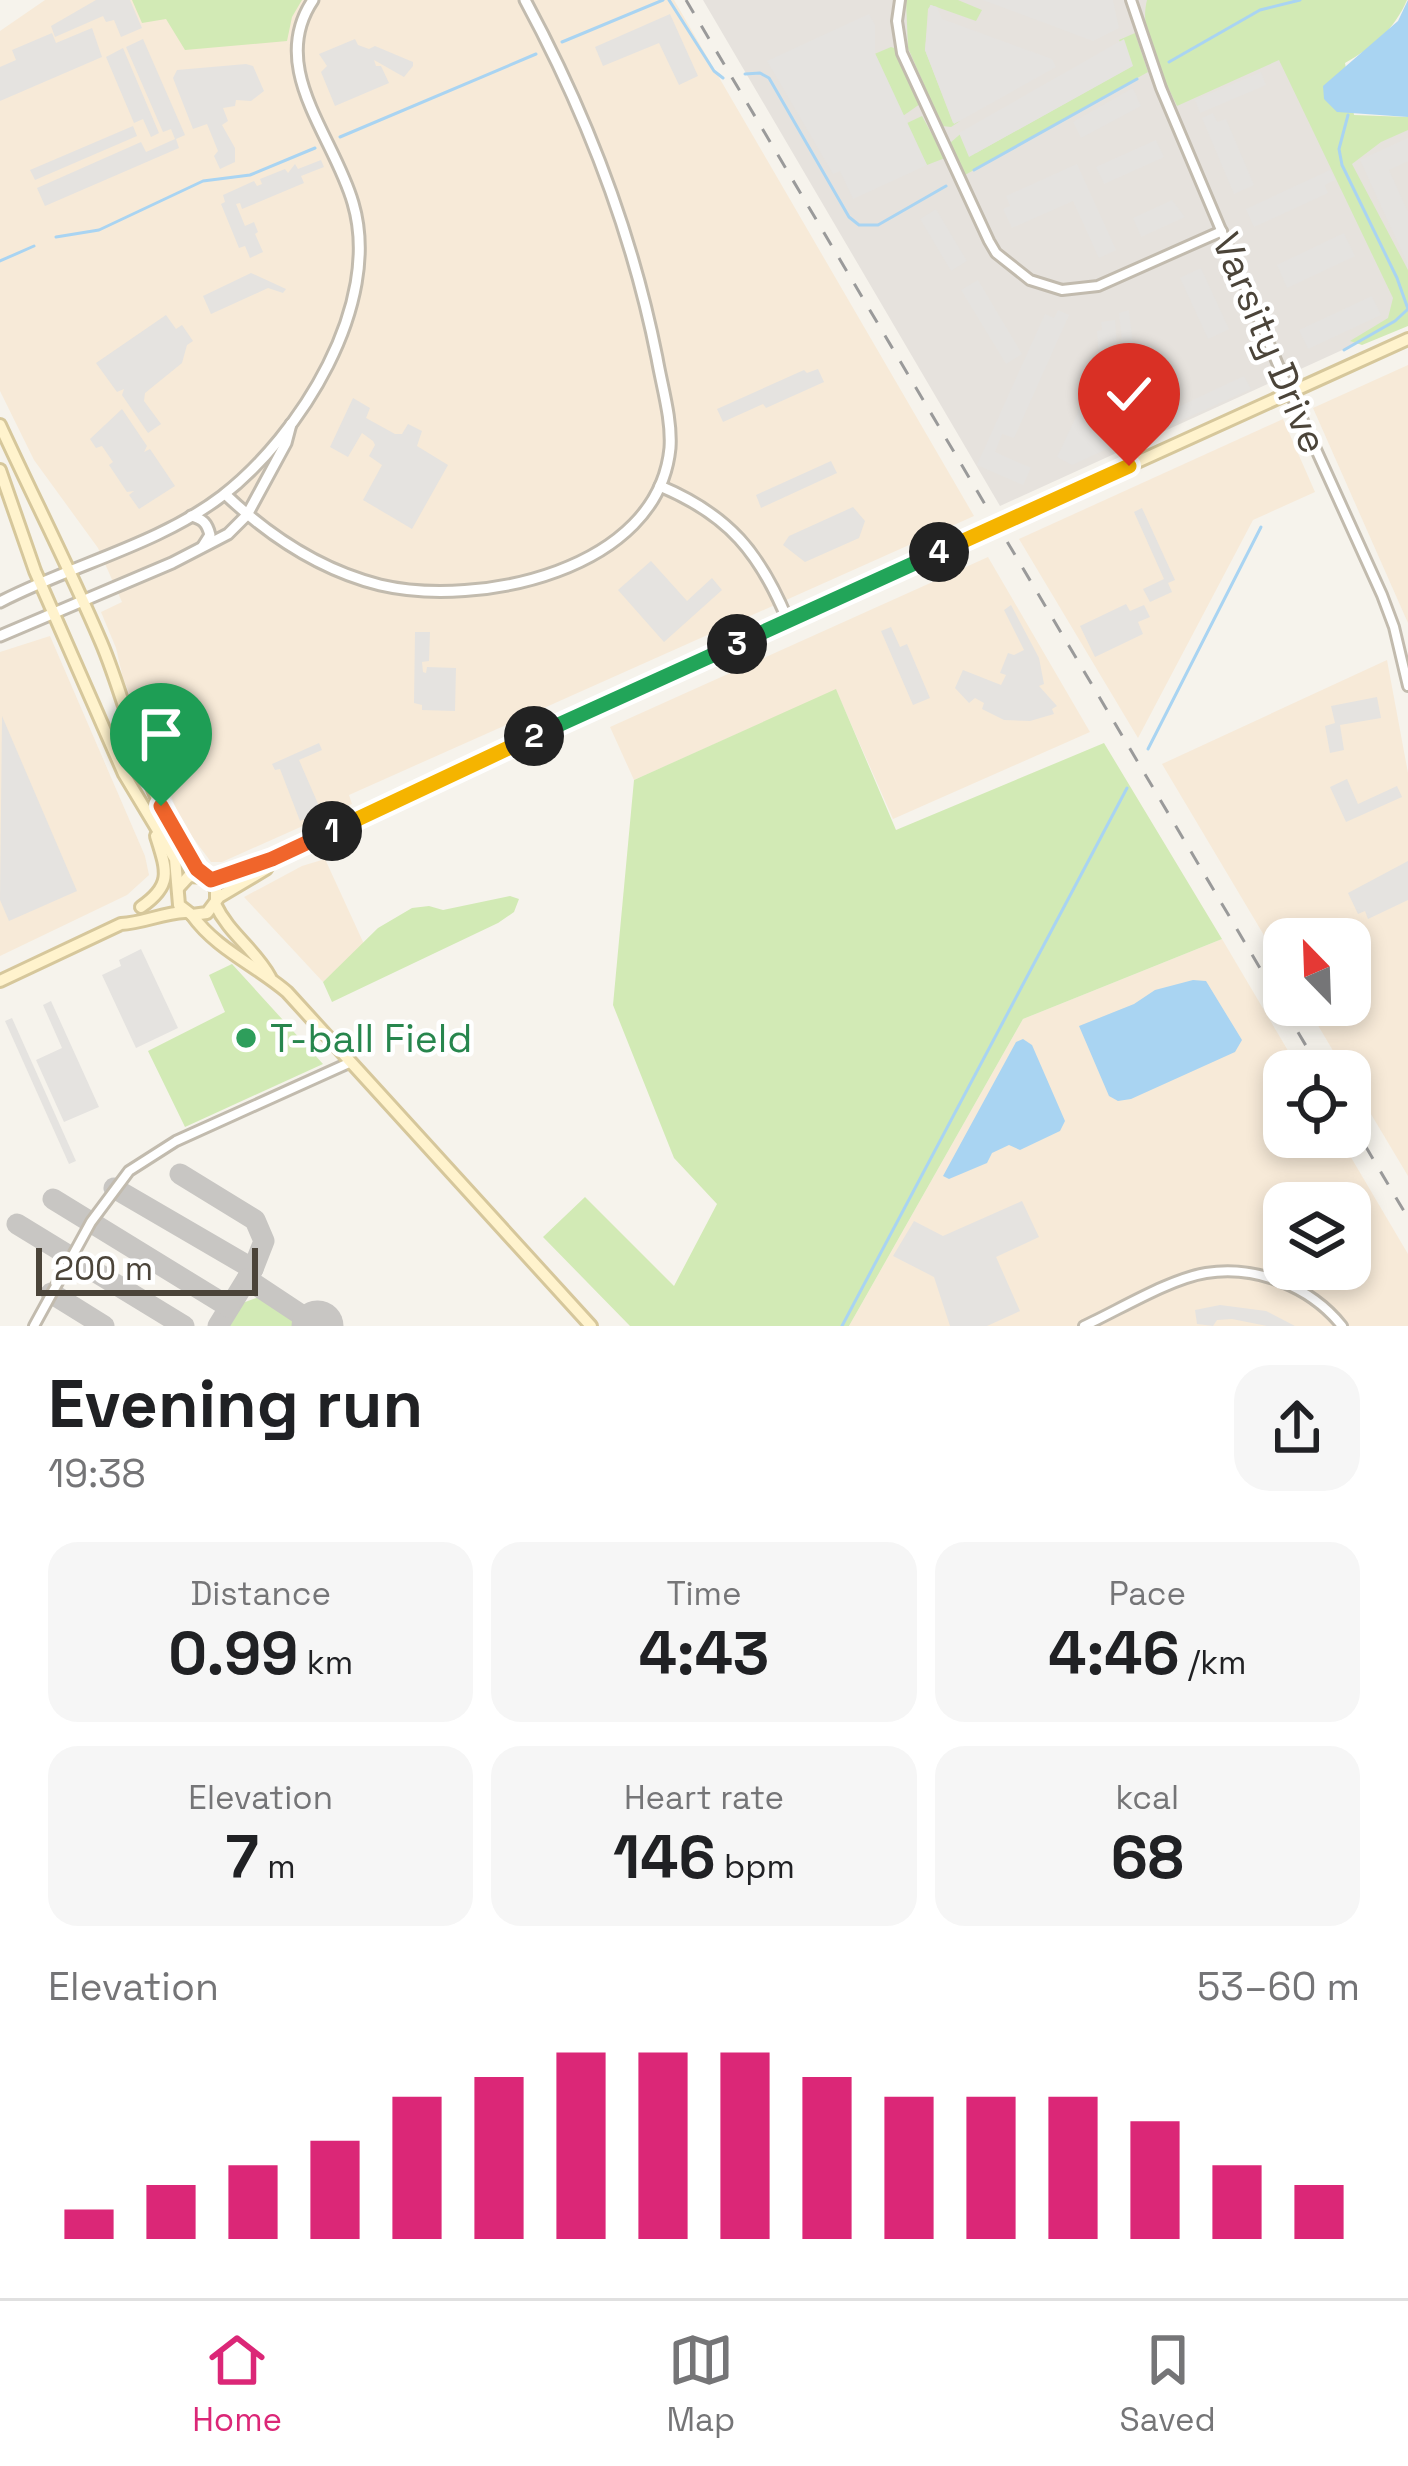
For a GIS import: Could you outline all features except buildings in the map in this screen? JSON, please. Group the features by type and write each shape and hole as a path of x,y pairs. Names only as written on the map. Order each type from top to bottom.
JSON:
{"main road":[{"path":"121,924 129,914 177,890 189,876 231,875 272,859 1408,339"},
{"path":"0,424 82,602 156,795 216,889 215,902 228,930 261,959 271,977 590,1326"},
{"path":"0,470 15,474 23,484 52,537"},
{"path":"0,470 41,583 117,757 175,859 179,905 253,970 271,977"},
{"path":"98,714 114,726 123,721 125,711"},
{"path":"117,757 134,758 148,790 156,795"},
{"path":"134,791 160,826 170,822"},
{"path":"141,908 161,893 166,882 145,811"},
{"path":"0,981 121,924 161,913 207,913 215,902 266,869 272,859"}],"street":[{"path":"0,602 191,516 225,494 292,421 344,332 360,241 353,201 295,58 297,28 313,0"},
{"path":"225,494 306,556 356,577 413,590 477,591 536,578 601,549 650,506 660,486 670,432 632,253 589,134 525,0"},
{"path":"900,0 897,21 902,53 989,241 1012,268 1044,285 1086,289 1222,231"},
{"name":"Varsity Drive","path":"1131,0 1153,68 1388,611 1408,686"},
{"path":"0,636 228,534 247,515 286,443 292,421"},
{"path":"660,486 699,505 743,541 768,577 788,621"},
{"path":"191,516 205,522 210,535 199,550"},
{"path":"34,1326 91,1222 129,1172 176,1141 351,1062"},
{"path":"1084,1326 1204,1273 1234,1272 1303,1290 1342,1326"}],"shaded area":[{"path":"45,0 674,0 974,516 349,795 352,804 222,862 211,862 182,823 123,678 101,612 122,602 98,548 34,460 0,391 0,31"},
{"path":"96,0 130,0 142,28 121,37 114,20 106,22 103,16 55,37 51,26"},
{"path":"703,0 1265,0 1334,158 1408,124 1408,320 1000,506"},
{"path":"983,0 1113,0 1119,28 1093,41"},
{"path":"930,5 937,7 942,19 1052,59 1056,67 954,124 925,50"},
{"path":"670,14 698,76 679,85 659,43 603,66 595,47"},
{"path":"869,14 875,25 875,53 927,165 853,199 840,171 833,174 767,61"},
{"path":"92,28 102,57 0,101 0,67 16,60 12,50 52,33 56,43"},
{"path":"143,39 185,135 176,139 179,148 45,206 37,188 141,142 146,152 175,139 171,129 163,132 126,47"},
{"path":"355,39 358,45 375,46 413,66 404,77 374,60 389,83 335,106 321,72 327,66 319,54"},
{"path":"1124,39 1133,66 969,157 959,133"},
{"path":"123,48 159,133 151,137 143,119 134,123 106,57"},
{"path":"253,66 264,91 251,101 236,100 235,106 223,108 228,121 222,125 235,148 235,162 220,169 207,124 193,129 173,78 177,70"},
{"path":"1261,72 1266,85 1200,113 1195,100"},
{"path":"1133,88 1141,106 1081,138 1073,122"},
{"path":"1213,113 1217,122 1226,119 1254,185 1234,194 1202,118"},
{"path":"133,126 137,136 35,180 30,170"},
{"path":"1408,138 1408,161 1389,170 1408,212 1408,265 1360,160"},
{"path":"1156,140 1164,157 1104,184 1096,167"},
{"path":"321,160 324,167 301,176 304,183 242,209 236,204 245,226 254,222 258,232 263,252 250,258 245,246 239,248 221,204 223,195 254,181 257,186 262,184 260,179 285,169 288,173 295,164 298,169"},
{"path":"1077,164 1116,250 1099,258 1073,201 1012,228 1003,209 1010,206 1006,196"},
{"path":"1330,170 1335,180 1325,185 1328,193 1254,227 1246,209"},
{"path":"1172,200 1185,217 1141,237 1133,218"},
{"path":"936,209 967,261 951,271 920,219"},
{"path":"1344,233 1355,256 1287,288 1277,265"},
{"path":"1201,268 1229,329 1208,339 1180,278"},
{"path":"251,273 286,289 283,293 268,288 211,314 203,296"},
{"path":"978,280 1022,354 1006,364 961,290"},
{"path":"1372,296 1381,315 1308,349 1299,330"},
{"path":"1058,310 1069,315 1014,438 1002,434 995,452 1031,468 1023,485 977,465 1045,314 1054,318"},
{"path":"1129,310 1142,424 1244,376 1251,389 1133,442 1119,313"},
{"path":"166,315 176,329 182,325 193,341 182,363 145,393 144,401 161,424 148,433 122,395 124,389 117,392 96,363"},
{"path":"1115,320 1124,441 1072,465 1057,457 1100,366 1097,331 1102,330 1101,322"},
{"path":"1408,365 1408,623 1313,408"},
{"path":"818,369 824,382 723,422 717,409 804,370"},
{"path":"353,398 370,408 366,418 395,434 402,434 408,424 422,431 417,446 448,465 412,529 363,500 382,465 369,456 373,441 362,433 348,457 330,447"},
{"path":"122,409 147,446 144,452 150,449 175,486 139,509 129,495 134,491 127,492 102,446 96,448 90,439"},
{"path":"1283,419 1315,492 1253,520 1138,738 1019,539"},
{"path":"831,461 837,473 761,508 756,495"},
{"path":"853,507 865,521 859,538 805,562 783,545 789,536"},
{"path":"1142,508 1175,580 1168,583 1172,592 1150,602 1143,589 1164,579 1134,512"},
{"path":"988,557 1090,732 893,819 836,690 634,780 610,727"},
{"path":"651,561 687,601 712,578 722,590 664,642 618,590"},
{"path":"1126,604 1130,611 1144,605 1150,617 1138,622 1143,634 1095,657 1080,626"},
{"path":"1011,605 1039,658 1044,684 1039,686 1057,706 1052,709 1054,714 1030,721 1004,720 982,709 984,703 975,698 969,703 955,688 963,670 1001,685 1008,653 1024,650 1004,610"},
{"path":"891,627 900,647 907,644 930,698 913,705 881,631"},
{"path":"415,632 430,632 429,661 422,662 423,672 427,667 456,668 455,711 422,710 422,705 414,703"},
{"path":"50,636 149,875 127,895 0,956 0,652"},
{"path":"1387,660 1408,773 1408,1176 1371,1114 1371,1050 1333,1050 1318,1026 1371,1026 1371,918 1263,918 1263,934 1162,764"},
{"path":"1377,697 1381,718 1340,725 1344,750 1330,753 1325,726 1335,723 1331,706"},
{"path":"2,716 77,891 9,921 0,900"},
{"path":"319,743 322,750 299,760 319,806 323,804 326,810 300,821 280,769 272,764"},
{"path":"1347,779 1358,804 1397,786 1402,797 1346,822 1330,787"},
{"path":"325,859 364,944 323,982 244,897"},
{"path":"1408,861 1408,900 1368,918 1365,911 1358,914 1348,893"},
{"path":"1222,939 1263,1008 1263,1026 1273,1026 1288,1050 1263,1050 1263,1158 1351,1158 1366,1182 1263,1182 1263,1290 1371,1290 1371,1191 1408,1254 1408,1326 849,1326 1023,1019"},
{"path":"141,949 178,1028 136,1048 102,975"},
{"path":"51,1001 99,1107 64,1122 36,1060 62,1048 43,1005"},
{"path":"12,1018 76,1161 69,1164 5,1021"},
{"path":"1022,1201 1039,1237 996,1257 1020,1311 987,1326 950,1326 934,1277 893,1256 914,1221 943,1236"},
{"path":"1220,1305 1266,1311 1295,1326 1232,1319 1217,1320 1213,1326 1197,1324 1195,1310"}],"green space":[{"path":"132,0 302,0 287,41 185,50 166,19 142,23"},
{"path":"906,0 958,0 982,10 976,21 931,5 928,9 925,50 953,123 960,121 951,127 942,126 908,48"},
{"path":"1147,0 1407,0 1382,37 1345,63 1354,115 1408,117 1408,130 1381,142 1352,164 1408,270 1408,326 1362,345 1350,341 1388,318 1393,298 1279,60 1177,106 1149,41"},
{"path":"1135,33 1148,72 965,175 950,143 965,130 976,153 1132,66 1119,40"},
{"path":"897,49 920,104 900,118 872,55"},
{"path":"922,116 945,158 927,165 905,124"},
{"path":"836,689 896,830 1104,743 1222,939 1023,1019 849,1326 630,1326 543,1237 585,1197 674,1286 717,1204 674,1158 613,1005 634,780"},
{"path":"510,896 519,899 514,912 498,923 332,1002 323,982 378,928 412,908 443,910"},
{"path":"232,964 323,1064 185,1127 148,1051 225,1012 209,975"},
{"path":"259,1297 287,1309 296,1326 223,1326 237,1305"}],"water":[{"path":"1408,0 1408,117 1337,112 1324,99 1323,86 1398,21"},
{"path":"1206,981 1242,1040 1235,1052 1131,1099 1118,1101 1109,1096 1079,1026 1134,1004 1155,990"},
{"path":"1023,1039 1032,1045 1065,1121 1060,1131 1020,1150 1009,1145 992,1153 987,1163 949,1179 943,1176 1016,1042"}],"waterway":[{"path":"562,42 663,0"},
{"path":"669,0 723,78"},
{"path":"1169,62 1260,10 1300,0"},
{"path":"340,137 536,54"},
{"path":"745,74 769,78 849,217 859,225 878,225 946,186"},
{"path":"974,170 1137,79"},
{"path":"1344,350 1408,309 1342,165 1339,149 1348,115"},
{"path":"56,237 99,230 203,181 250,175 315,148"},
{"path":"0,261 34,246"},
{"path":"1148,749 1261,527"},
{"path":"842,1326 1127,788"}],"taxiway":[{"path":"180,1174 255,1220 264,1241 253,1269 218,1326"},
{"path":"114,1188 253,1269"},
{"path":"53,1199 229,1307"},
{"path":"17,1224 184,1326"},
{"path":"247,1279 318,1326"},
{"path":"51,1293 104,1326"}],"railway":[{"path":"686,0 1309,1050"},
{"path":"1371,1155 1408,1218"}],"place":[{"name":"T-ball Field","path":"246,1038"}],"route":[{"path":"161,806 205,877 231,875 1129,466"}]}
